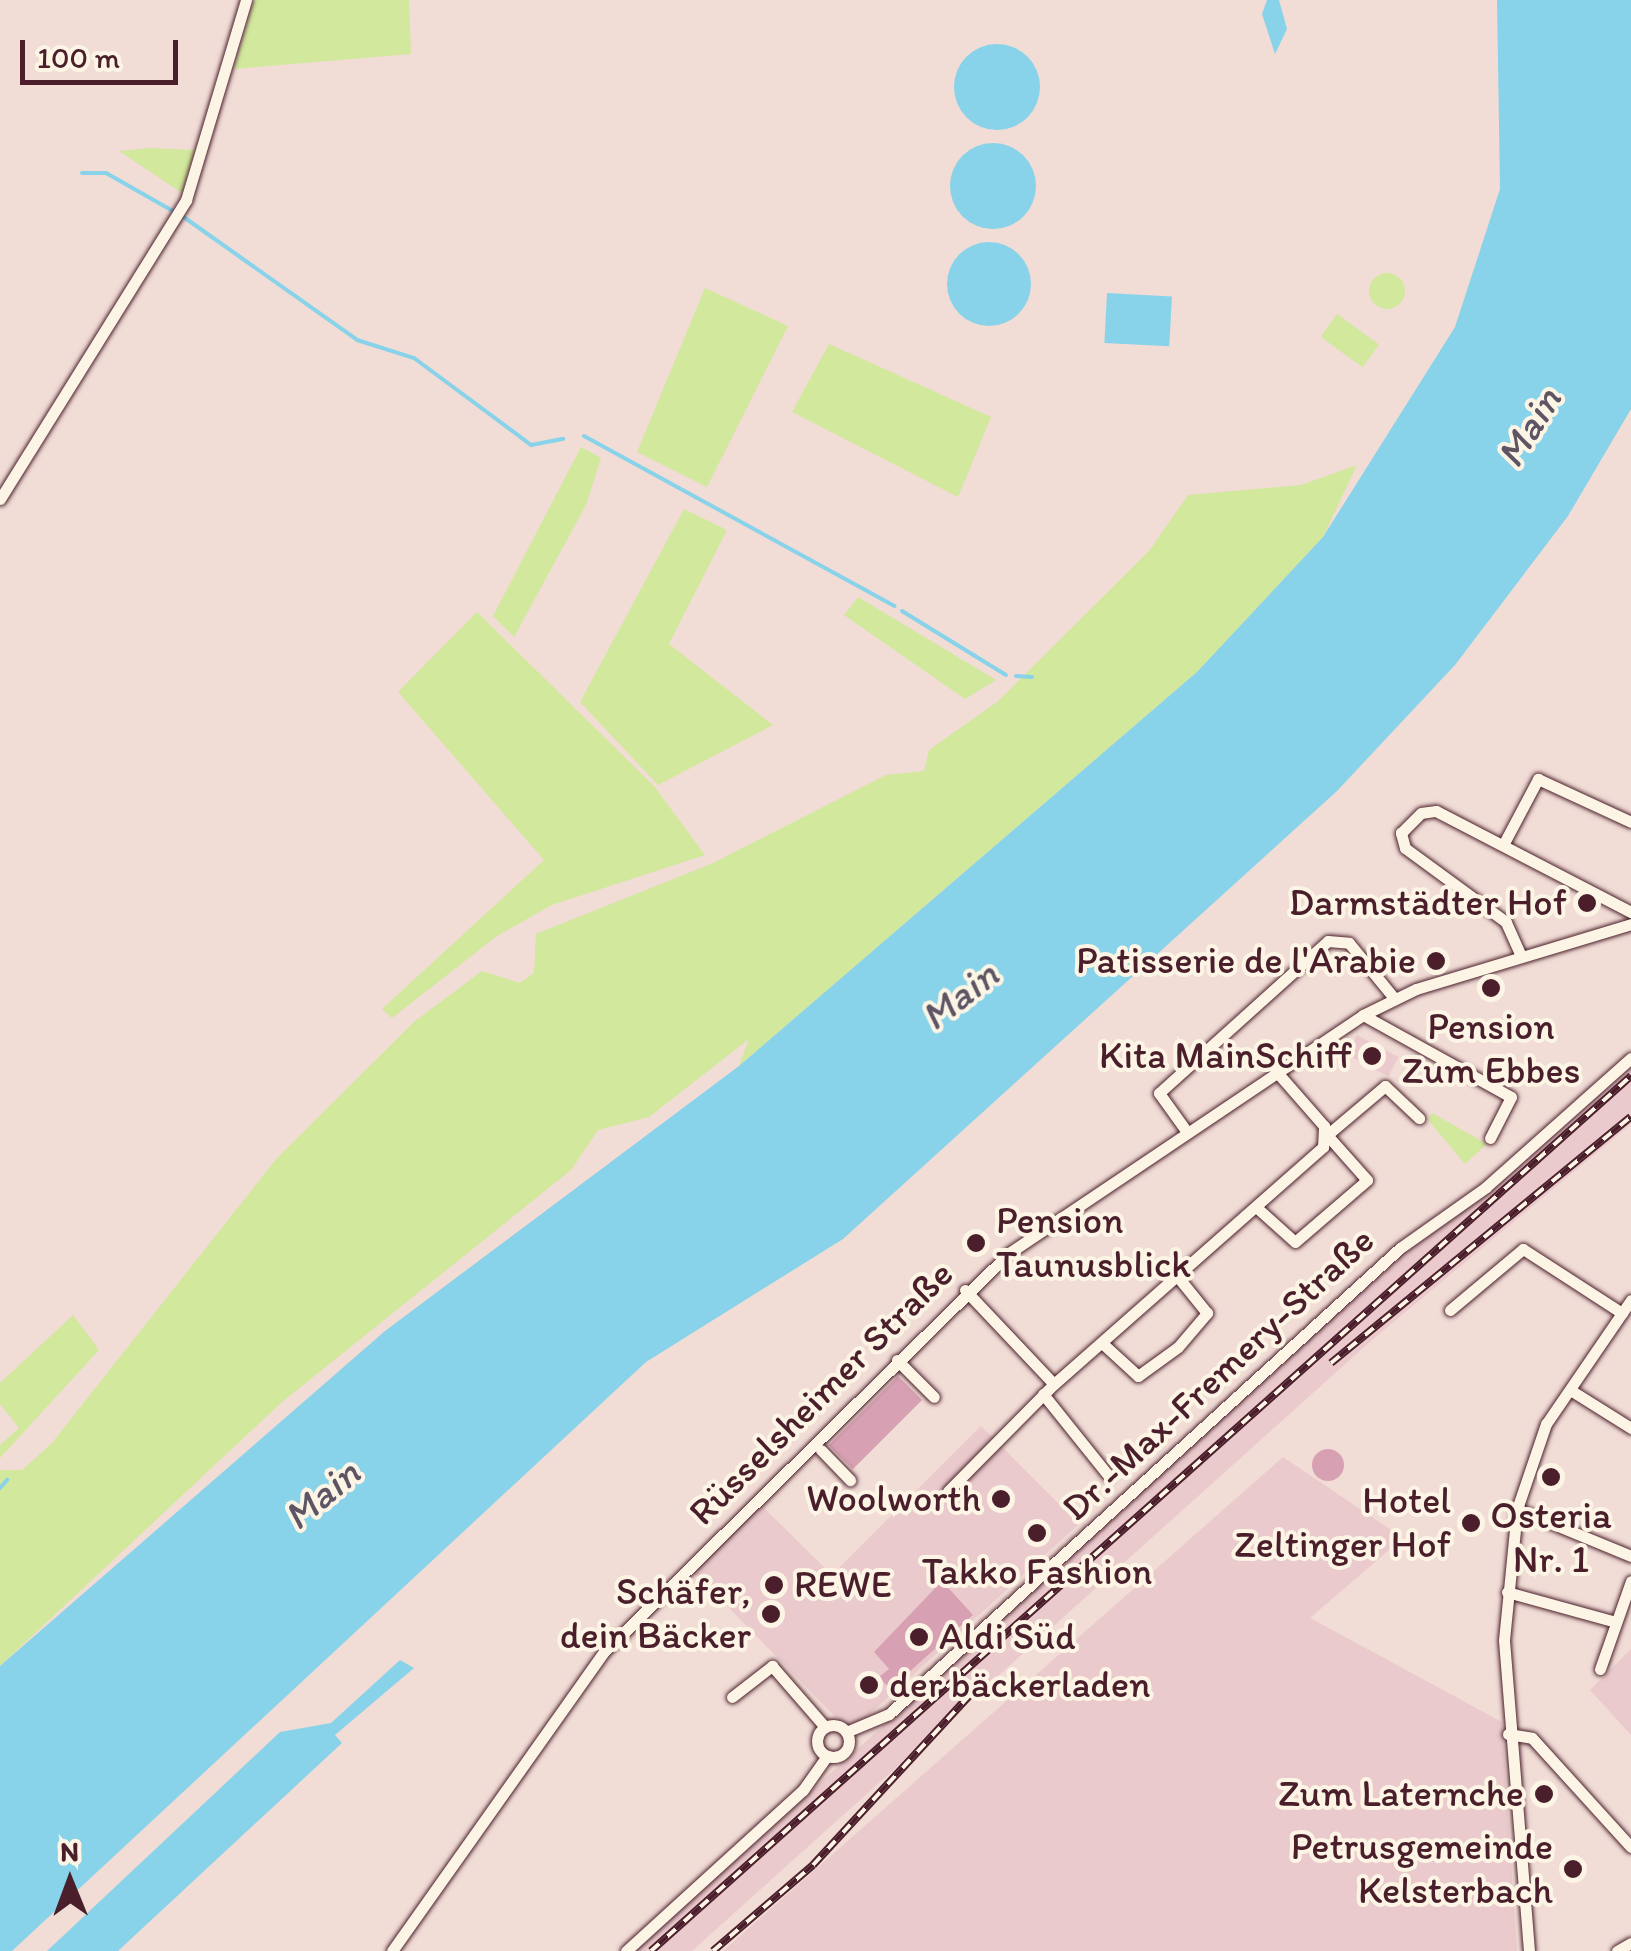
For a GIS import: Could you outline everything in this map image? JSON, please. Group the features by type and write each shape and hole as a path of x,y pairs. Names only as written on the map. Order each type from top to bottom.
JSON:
{"street":[{"path":"0,498 162,241 197,171 246,0"},
{"path":"1503,845 1538,779 1631,822"},
{"path":"1522,956 1506,922 1405,848 1402,833 1421,813 1436,812 1631,912"},
{"name":"Rüsselsheimer Straße","path":"392,1951 604,1652 966,1290 1275,1070 1363,1015 1394,998 1631,924"},
{"path":"1187,1132 1159,1093 1328,940 1348,943 1394,998"},
{"path":"1363,1015 1511,1097 1490,1138"},
{"name":"Dr.-Max-Fremery-Straße","path":"846,1732 889,1714 1400,1248 1486,1187 1631,1058"},
{"path":"1256,1206 1294,1242 1366,1180 1275,1070"},
{"path":"948,1491 1042,1394 1178,1277 1327,1135 1385,1086 1420,1118"},
{"path":"1450,1310 1522,1249 1622,1313"},
{"path":"1102,1343 1133,1376 1178,1347 1207,1313 1178,1277"},
{"path":"966,1290 1054,1384"},
{"path":"1529,1951 1508,1734 1507,1592 1517,1509 1546,1424 1631,1300"},
{"path":"897,1360 934,1397"},
{"path":"1572,1391 1631,1428"},
{"path":"1042,1394 1108,1475"},
{"path":"820,1450 850,1480"},
{"path":"1517,1509 1631,1556"},
{"path":"1600,1668 1631,1581"},
{"path":"1507,1592 1616,1622"},
{"path":"626,1951 804,1790 827,1756 845,1751 846,1732 825,1727 772,1666 732,1697"},
{"path":"825,1727 817,1743 827,1756"},
{"path":"1508,1734 1532,1738 1631,1847"},
{"path":"1617,1951 1631,1944"}],"shaded area":[{"name":"Kita MainSchiff","path":"1357,1035 1398,1057 1388,1076 1347,1054"},
{"path":"1631,1068 1631,1124 1373,1339 692,1951 636,1951 1408,1247 1501,1182"},
{"path":"981,1426 1079,1524 850,1732 694,1572 761,1505 832,1575"},
{"path":"1283,1457 1403,1538 1310,1618 1502,1722 1517,1951 723,1951"},
{"path":"1631,1649 1631,1735 1590,1690"}],"green space":[{"path":"254,0 409,0 411,54 234,69"},
{"path":"151,148 195,150 182,193 119,151"},
{"path":"1387,273 1400,278 1405,291 1400,304 1387,309 1374,304 1369,291 1374,278"},
{"path":"705,288 788,326 707,487 637,452"},
{"path":"1337,314 1379,345 1363,367 1321,337"},
{"path":"829,344 991,417 958,497 792,412"},
{"path":"581,447 601,458 586,505 514,637 493,616"},
{"path":"1357,465 1323,537 1197,672 739,1066 749,1039 649,1117 598,1130 571,1170 282,1402 0,1666 0,1470 22,1470 51,1444 277,1158 415,1021 482,971 520,983 534,973 536,934 711,864 886,775 924,771 929,750 997,702 1149,551 1188,495 1301,485"},
{"path":"684,509 727,530 669,644 773,725 658,785 580,702"},
{"path":"858,597 996,680 965,699 844,615"},
{"path":"477,612 654,786 705,855 552,905 497,936 392,1018 382,1009 544,860 398,692"},
{"path":"1432,1113 1487,1144 1465,1164 1428,1120"},
{"path":"73,1315 99,1350 0,1458 0,1445 19,1428 0,1404 0,1383"}],"water":[{"path":"1267,0 1279,0 1287,29 1275,54 1262,14"},
{"name":"Main","path":"1497,0 1631,0 1631,409 1568,516 1455,665 1337,791 843,1239 646,1362 12,1951 0,1951 0,1666 385,1331 739,1066 1197,672 1323,537 1455,327 1500,189"},
{"path":"997,44 1021,51 1033,63 1040,87 1033,111 1021,123 997,130 973,123 961,111 954,87 961,63 973,51"},
{"path":"993,143 1017,150 1029,162 1036,186 1029,210 1017,222 993,229 969,222 957,210 950,186 957,162 969,150"},
{"path":"989,242 1012,249 1024,261 1031,284 1024,307 1012,319 989,326 966,319 954,307 947,284 954,261 966,249"},
{"path":"1107,293 1172,296 1169,346 1104,343"},
{"path":"400,1660 414,1668 335,1735 342,1743 118,1951 47,1951 280,1732 331,1723"}],"building":[{"path":"898,1376 922,1400 853,1469 829,1445"},
{"path":"1328,1449 1340,1453 1344,1465 1340,1477 1328,1481 1316,1477 1312,1465 1316,1453"},
{"name":"Aldi Süd","path":"942,1581 973,1615 890,1689 879,1677 889,1669 874,1652"}],"waterway":[{"path":"82,173 106,173 173,211"},
{"path":"185,218 357,340 414,358 531,445 563,439"},
{"path":"584,436 894,606"},
{"path":"902,611 1006,675"},
{"path":"1016,676 1032,677"},
{"path":"0,1488 7,1480"}],"railway":[{"path":"651,1951 1631,1076"},
{"path":"1331,1363 1631,1117"},
{"path":"713,1951 813,1865 971,1694"}],"place":[{"name":"Darmstädter Hof","path":"1587,903"},
{"name":"Patisserie de l'Arabie","path":"1436,961"},
{"name":"Pension Zum Ebbes","path":"1491,988"},
{"name":"Kita MainSchiff","path":"1372,1056"},
{"name":"Pension Taunusblick","path":"976,1243"},
{"name":"Osteria Nr. 1","path":"1551,1477"},
{"name":"Woolworth","path":"1001,1499"},
{"name":"Hotel Zeltinger Hof","path":"1471,1523"},
{"name":"Takko Fashion","path":"1037,1533"},
{"name":"REWE","path":"774,1585"},
{"name":"Schäfer, dein Bäcker","path":"771,1614"},
{"name":"Aldi Süd","path":"919,1637"},
{"name":"der bäckerladen","path":"869,1685"},
{"name":"Zum Laternche","path":"1544,1794"},
{"name":"Petrusgemeinde Kelsterbach","path":"1573,1869"}]}
